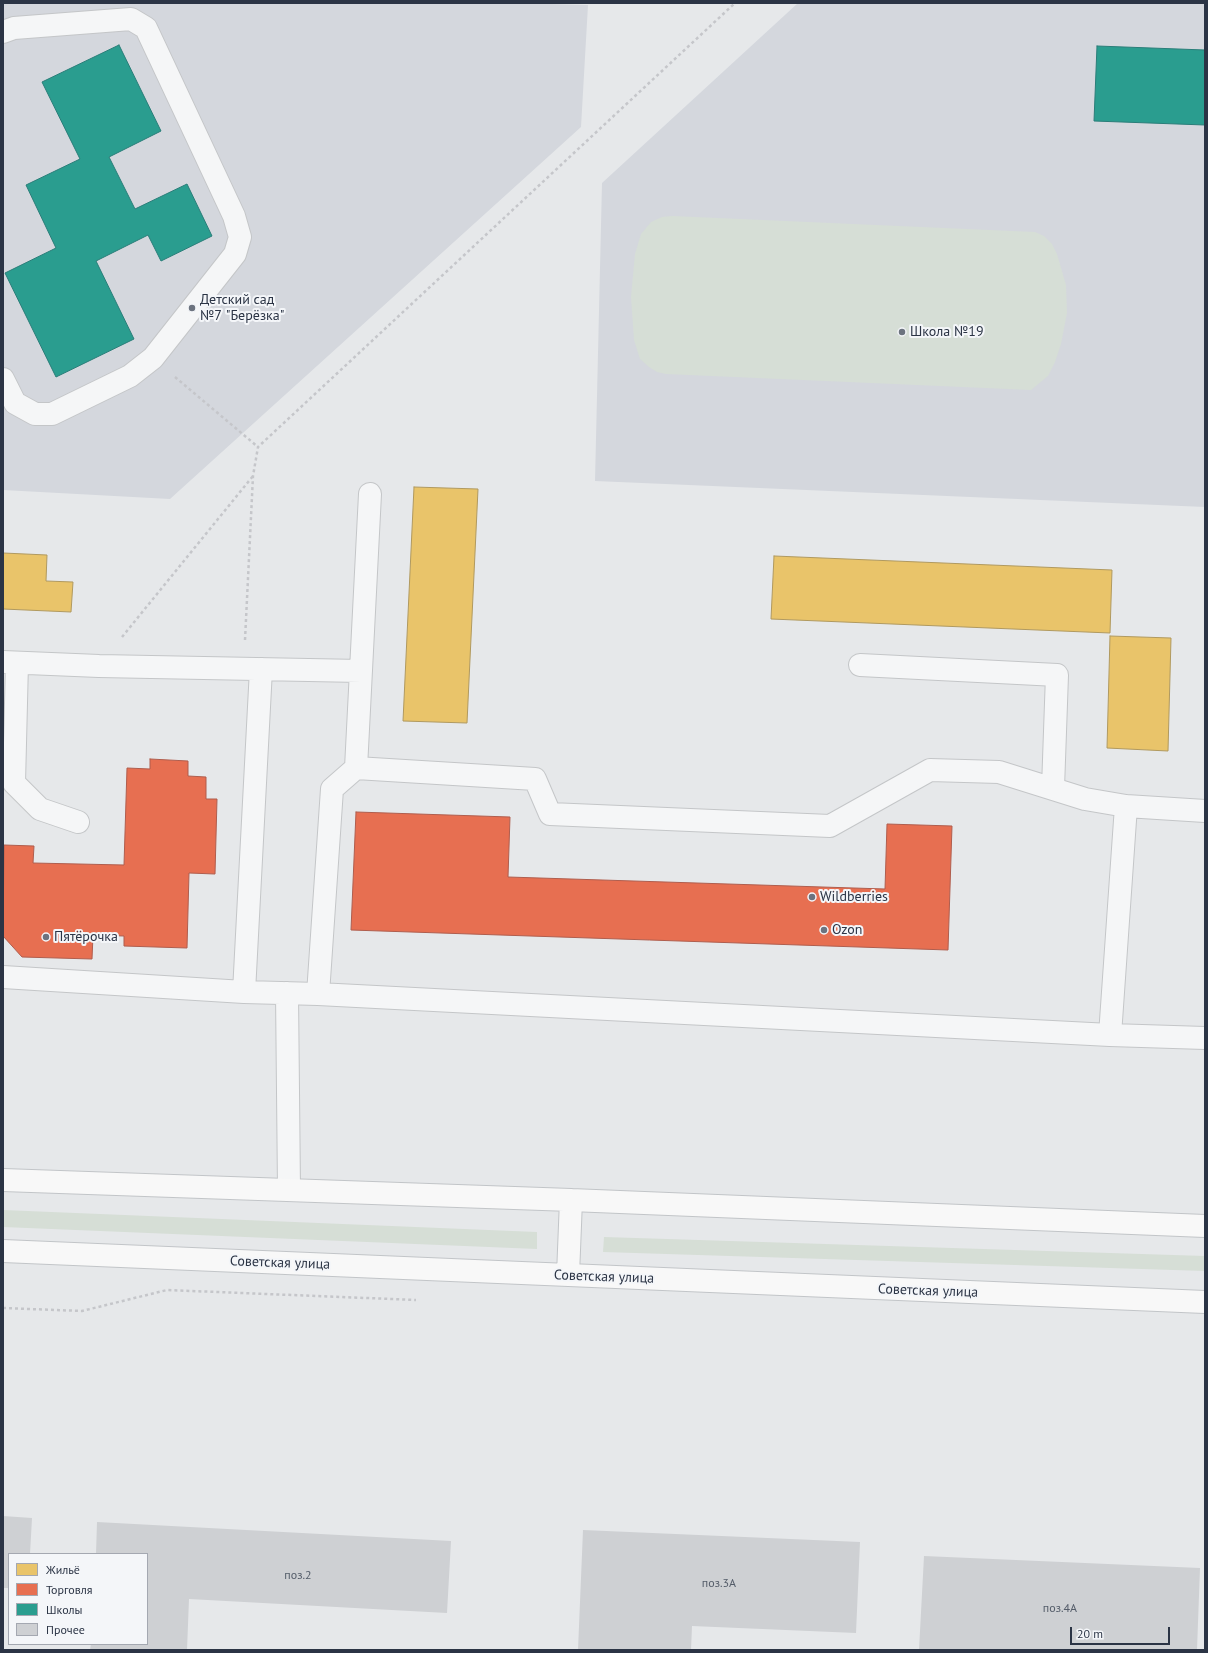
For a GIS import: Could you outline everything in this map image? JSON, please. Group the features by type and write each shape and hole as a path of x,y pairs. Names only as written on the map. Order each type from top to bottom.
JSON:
{"main road":[{"path":"3,1180 571,1200 1205,1226"},
{"path":"568,1275 571,1200"},
{"name":"Советская улица","path":"3,1251 1205,1302"}],"lane":[{"path":"3,32 14,28 131,19 146,28 234,216 240,237 235,254 153,358 130,376 52,414 35,414 14,403 3,379"},
{"path":"356,768 370,494"},
{"path":"78,822 40,808 14,783 10,662 99,666 361,671"},
{"path":"860,665 1057,675 1053,788"},
{"path":"244,992 252,669"},
{"path":"318,994 332,789 356,768 535,779 550,814 830,826 930,770 999,772 1053,788 1085,800 1126,806 1205,811"},
{"path":"1110,1035 1126,806"},
{"path":"3,977 244,992 318,994 1110,1035 1205,1038"},
{"path":"287,993 289,1190"}],"path":[{"path":"252,669 253,476 258,447 735,3"},
{"path":"153,358 258,447"},
{"path":"99,666 253,476"},
{"path":"3,1308 82,1311 167,1290 422,1300"}],"shaded area":[{"name":"Детский сад №7 \"Берёзка\"","path":"3,3 517,3 588,5 581,127 170,499 3,490"},
{"name":"Школа №19","path":"798,3 1205,3 1205,507 595,481 602,183"},
{"path":"672,216 1035,232 1044,236 1052,244 1057,254 1066,285 1067,313 1061,344 1055,362 1048,376 1031,390 666,374 657,372 640,359 634,340 631,297 635,254 641,234 651,222 662,217"},
{"path":"3,1210 537,1232 537,1249 3,1227"},
{"path":"604,1237 1205,1256 1205,1271 603,1252"}],"building: Жильё":[{"path":"414,487 478,489 467,723 403,721"},
{"path":"3,553 47,555 46,581 73,582 71,612 3,609"},
{"path":"774,556 1112,570 1110,633 771,619"},
{"path":"1110,636 1171,638 1168,751 1107,748"}],"building: Торговля":[{"path":"150,759 188,761 188,776 206,777 206,799 217,799 215,874 189,873 187,948 124,946 124,936 93,935 92,959 22,957 3,936 4,845 34,846 33,863 124,865 127,768 150,769"},
{"path":"356,812 510,817 508,877 885,889 887,824 952,826 948,950 351,930"}],"building: Школы":[{"path":"119,45 161,131 109,157 135,209 187,184 212,236 161,261 148,235 96,261 134,339 56,377 5,273 56,248 26,185 80,159 42,82"},
{"path":"1097,46 1205,50 1205,125 1094,121"}],"building: Прочее":[{"path":"3,1516 32,1518 30,1553 8,1553 8,1588 3,1588"},
{"path":"97,1522 451,1541 447,1613 189,1599 187,1650 90,1650 91,1645 148,1645 148,1553 96,1553"},
{"path":"583,1530 860,1542 856,1633 692,1626 691,1650 578,1650"},
{"path":"924,1556 1200,1568 1197,1650 919,1650"}],"place":[{"name":"Детский сад №7 \"Берёзка\"","path":"192,308"},
{"name":"Школа №19","path":"902,332"},
{"name":"Wildberries","path":"812,897"},
{"name":"Ozon","path":"824,930"},
{"name":"Пятёрочка","path":"46,937"}]}
